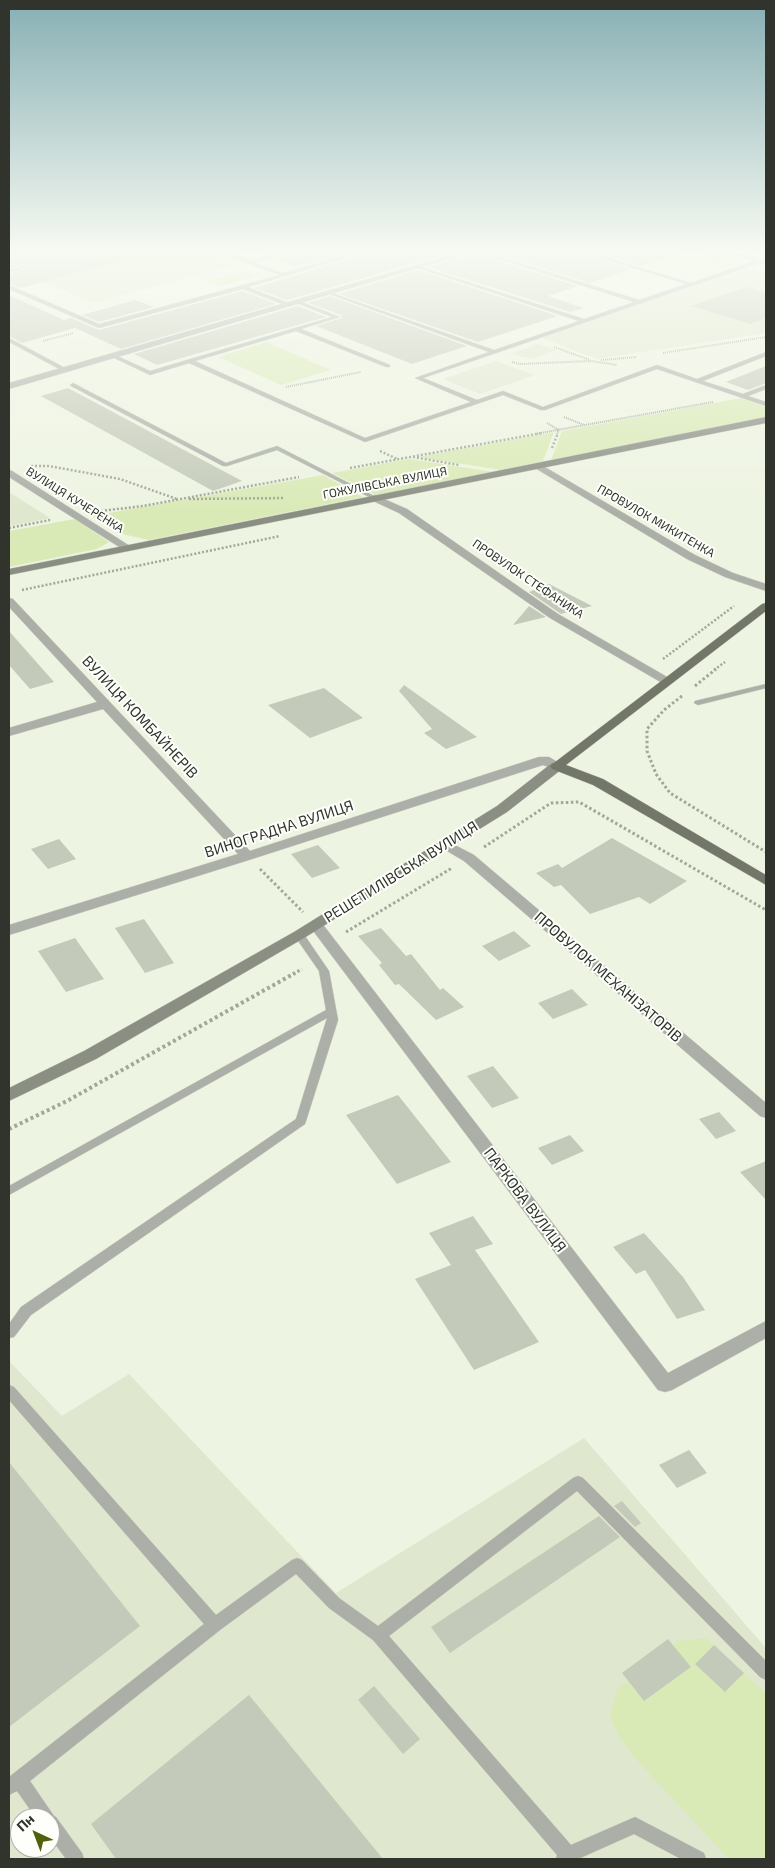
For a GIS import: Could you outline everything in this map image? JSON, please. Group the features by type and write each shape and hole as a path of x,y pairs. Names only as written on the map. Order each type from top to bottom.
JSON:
{"main road":[{"name":"РЕШЕТИЛІВСЬКА ВУЛИЦЯ","path":"557,766 766,606"},
{"path":"557,766 598,782 766,881"}],"street":[{"path":"9,386 177,337"},
{"name":"ГОЖУЛІВСЬКА ВУЛИЦЯ","path":"9,572 766,420"},
{"name":"ПРОВУЛОК МИКИТЕНКА","path":"538,466 691,557 729,575 766,588"},
{"name":"ВУЛИЦЯ КУЧЕРЕНКА","path":"9,473 128,548"},
{"name":"ПРОВУЛОК СТЕФАНИКА","path":"375,498 403,511 554,616 668,681"},
{"name":"ВУЛИЦЯ КОМБАЙНЕРІВ","path":"9,601 248,856"},
{"path":"9,732 105,704"},
{"name":"ВИНОГРАДНА ВУЛИЦЯ","path":"9,930 248,856 544,760 557,766"},
{"name":"РЕШЕТИЛІВСЬКА ВУЛИЦЯ","path":"9,1095 90,1056 316,925 502,809 557,766"},
{"name":"ПРОВУЛОК МЕХАНІЗАТОРІВ","path":"447,845 469,858 766,1112"},
{"name":"ПАРКОВА ВУЛИЦЯ","path":"316,925 665,1384 766,1329"}],"lane":[{"path":"113,356 150,373 269,337"},
{"path":"316,337 388,366"},
{"path":"453,337 494,352"},
{"path":"477,402 418,378 537,337"},
{"path":"9,340 65,370"},
{"path":"696,380 766,354"},
{"path":"190,361 365,440 503,393 543,408 657,367 766,404"},
{"path":"73,384 225,465 277,448 375,498"},
{"path":"743,396 766,387"},
{"path":"698,703 766,686"},
{"path":"9,1333 26,1311 301,1121 333,1020 324,972 299,935"},
{"path":"9,1191 332,1010"},
{"path":"9,1392 215,1625"},
{"path":"378,1635 578,1482 766,1672"},
{"path":"37,1808 14,1783 215,1625 297,1565 334,1603 378,1635 566,1857 635,1825 698,1859"},
{"path":"60,1837 76,1859"}],"path":[{"path":"22,347 58,337"},
{"path":"661,353 765,337"},
{"path":"532,339 591,361"},
{"path":"553,362 614,360 642,356"},
{"path":"286,387 388,366"},
{"path":"9,528 75,515 179,499 743,396"},
{"path":"29,466 49,466 120,479 179,499 287,498"},
{"path":"728,660 664,710 647,729 647,751 656,774 670,793 766,852"},
{"path":"330,942 469,858 551,803 579,802 766,910"},
{"path":"248,856 316,925"},
{"path":"9,1129 75,1096 317,961"}],"shaded area":[{"path":"544,337 739,337 597,359 542,338"},
{"path":"538,344 557,350 532,359 510,354"},
{"path":"496,361 535,375 480,394 443,379"},
{"path":"9,492 50,518 9,526"},
{"path":"9,1361 62,1416 129,1374 336,1593 584,1438 766,1648 766,1859 9,1859"}],"green space":[{"path":"267,342 331,370 281,385 218,357"},
{"path":"741,398 766,407 766,418 551,460 562,431"},
{"path":"554,432 543,461 501,470 418,457"},
{"path":"409,459 494,472 376,495 332,473"},
{"path":"323,475 363,497 149,540 122,534 92,516"},
{"path":"75,519 109,542 97,549 9,567 9,531"},
{"path":"706,1638 766,1694 766,1859 729,1859 634,1757 619,1736 610,1716 617,1690 678,1641"}],"building":[{"path":"11,337 43,337 22,343"},
{"path":"95,337 162,337 121,349"},
{"path":"191,337 255,337 157,365 134,354"},
{"path":"344,337 443,337 467,346 412,364"},
{"path":"464,337 493,337 478,342"},
{"path":"766,366 766,383 748,390 726,382"},
{"path":"68,388 242,481 213,491 41,396"},
{"path":"549,584 592,606 561,614 529,592"},
{"path":"529,606 546,617 513,625"},
{"path":"9,631 54,682 30,689 9,665"},
{"path":"404,685 477,737 446,749 424,733 432,729 399,691"},
{"path":"324,688 363,718 310,738 268,705"},
{"path":"612,838 687,881 650,904 639,897 590,914 561,885 554,887 536,873 558,864 562,868"},
{"path":"59,839 76,859 48,869 31,849"},
{"path":"318,845 340,868 312,878 291,854"},
{"path":"144,919 174,963 145,973 115,928"},
{"path":"381,928 406,956 411,954 440,990 443,988 464,1007 436,1020 399,984 395,985 379,965 382,963 358,936"},
{"path":"514,931 531,946 499,961 482,946"},
{"path":"75,938 104,979 66,992 38,951"},
{"path":"572,989 588,1005 553,1019 538,1003"},
{"path":"493,1066 519,1098 492,1108 467,1076"},
{"path":"398,1095 451,1162 397,1184 346,1115"},
{"path":"719,1112 736,1131 716,1139 699,1119"},
{"path":"570,1135 584,1151 552,1165 538,1148"},
{"path":"766,1161 766,1200 740,1172"},
{"path":"473,1216 493,1244 475,1250 539,1342 474,1370 415,1279 451,1265 429,1233"},
{"path":"644,1233 683,1277 705,1310 677,1319 645,1270 636,1274 613,1247"},
{"path":"689,1450 707,1473 677,1488 659,1465"},
{"path":"9,1462 140,1626 9,1727"},
{"path":"622,1501 641,1523 635,1527 614,1506"},
{"path":"599,1516 620,1537 450,1653 431,1627"},
{"path":"668,1639 691,1667 644,1701 622,1673"},
{"path":"714,1645 744,1673 725,1692 695,1664"},
{"path":"374,1686 420,1739 403,1754 358,1700"},
{"path":"249,1695 383,1859 116,1859 91,1824"}]}
